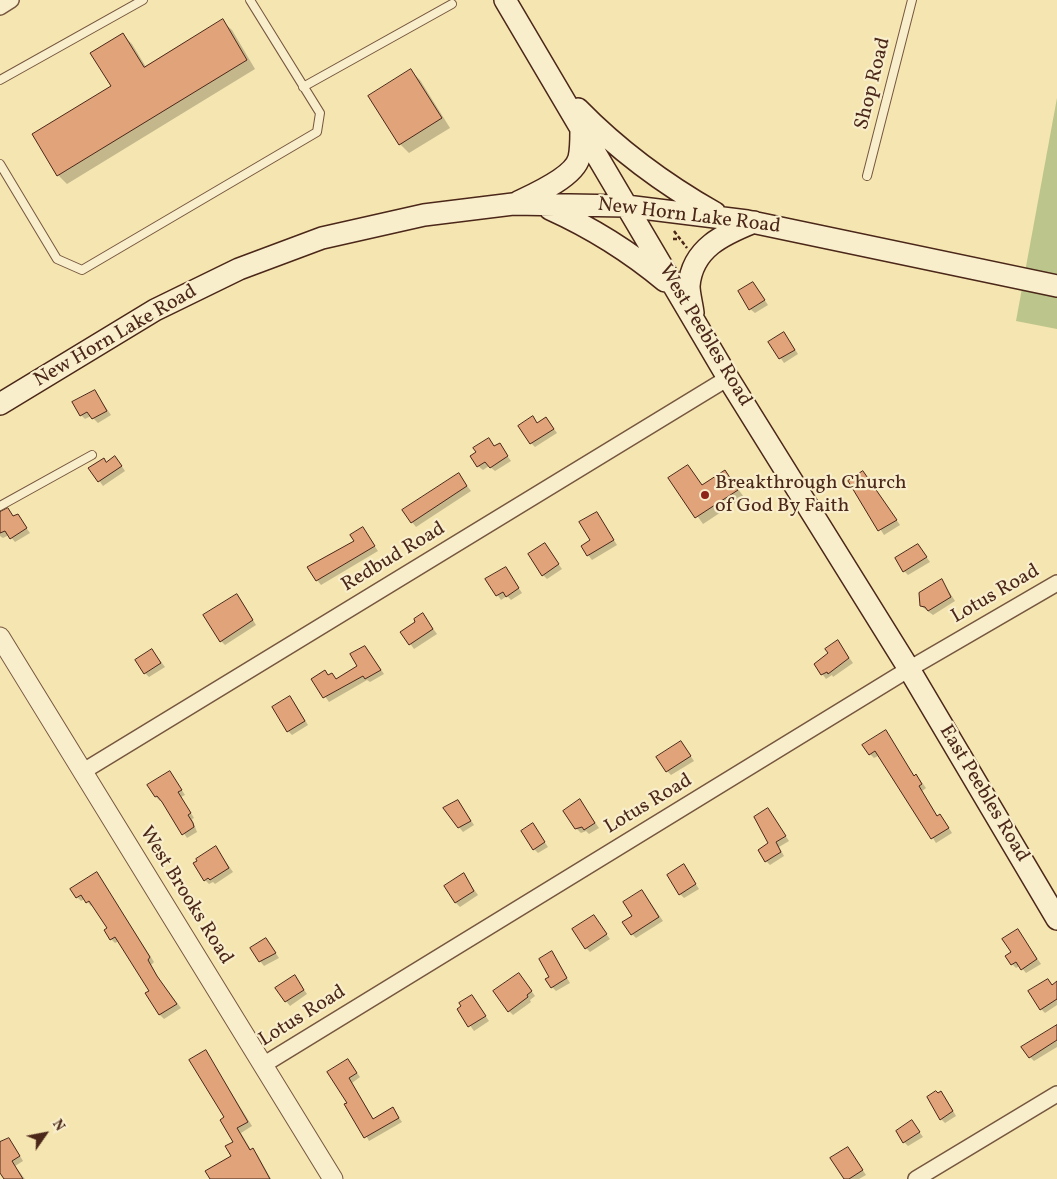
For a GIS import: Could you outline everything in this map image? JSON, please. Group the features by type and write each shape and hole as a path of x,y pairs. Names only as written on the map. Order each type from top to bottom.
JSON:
{"main road":[{"name":"West Peebles Road","path":"505,0 728,378 909,669"},
{"path":"557,88 628,156 679,192 724,218"},
{"path":"513,204 554,184 568,173 579,160 581,130"},
{"name":"New Horn Lake Road","path":"0,404 155,310 239,269 322,238 424,215 513,204 626,206 754,222 1057,286"},
{"path":"540,204 608,238 633,255 676,290"},
{"path":"693,318 689,286 703,249 724,234 754,222"},
{"name":"East Peebles Road","path":"909,669 1057,919"}],"street":[{"path":"0,6 11,0"},
{"name":"Redbud Road","path":"82,772 728,378"},
{"name":"Lotus Road","path":"263,1065 909,669 1057,582"},
{"name":"West Brooks Road","path":"1,642 333,1179"},
{"path":"916,1179 1057,1094"}],"lane":[{"path":"0,80 143,0"},
{"path":"0,164 57,259 82,270 317,132 320,113 250,0"},
{"name":"Shop Road","path":"867,176 912,0"},
{"path":"303,87 452,4"},
{"path":"0,506 92,455"}],"path":[{"path":"674,231 689,250"},
{"path":"673,239 680,239"}],"green space":[{"path":"1057,98 1057,329 1016,321"}],"building":[{"path":"223,19 247,60 57,176 32,134 111,86 90,53 123,33 144,67"},
{"path":"411,69 442,118 399,145 368,96"},
{"path":"753,282 765,300 749,310 738,291"},
{"path":"784,332 795,350 779,359 768,342"},
{"path":"95,390 107,411 92,419 87,412 80,416 72,402"},
{"path":"533,416 537,423 546,417 554,429 530,444 518,426"},
{"path":"489,438 494,446 500,443 508,456 490,468 485,462 477,467 470,456 476,452 473,448"},
{"path":"115,456 122,466 98,482 88,468 104,458 106,462"},
{"name":"Breakthrough Church of God By Faith","path":"688,465 702,485 725,470 738,490 695,518 668,478"},
{"path":"863,471 897,520 878,531 848,481"},
{"path":"459,473 467,486 411,523 402,510"},
{"path":"8,508 13,516 18,514 27,528 10,539 5,531 0,533 0,512"},
{"path":"597,512 614,540 587,556 581,546 590,540 579,522"},
{"path":"363,527 375,546 316,581 307,567 354,541 350,535"},
{"path":"545,543 559,564 542,576 528,554"},
{"path":"918,544 927,557 903,572 895,558"},
{"path":"506,567 519,588 506,597 503,592 496,596 485,579"},
{"path":"942,579 951,597 928,611 925,607 920,606 919,593"},
{"path":"237,594 253,620 220,642 203,615"},
{"path":"423,613 433,629 409,645 400,632 415,622 414,619"},
{"path":"838,640 849,658 828,674 827,672 821,675 814,664 828,653 825,649"},
{"path":"365,646 381,670 365,679 363,676 323,698 311,679 325,670 328,675 332,673 336,679 357,666 350,654"},
{"path":"152,649 161,663 144,674 135,660"},
{"path":"290,696 305,721 287,732 272,707"},
{"path":"886,730 914,776 916,774 922,784 919,786 937,816 940,814 949,828 931,839 875,751 869,755 862,745"},
{"path":"681,741 691,756 666,772 656,757"},
{"path":"170,771 182,790 178,792 191,813 188,815 194,827 182,835 162,802 157,796 155,797 147,785"},
{"path":"580,799 595,823 584,830 582,827 575,829 563,811"},
{"path":"458,800 471,821 458,828 443,808"},
{"path":"768,808 786,836 776,842 781,852 765,862 758,850 768,843 754,817"},
{"path":"533,823 545,842 533,850 521,831"},
{"path":"216,846 229,868 210,880 208,878 204,881 193,863"},
{"path":"684,864 696,884 679,895 667,875"},
{"path":"97,872 150,957 148,960 157,976 177,1004 159,1015 145,993 149,991 115,937 110,940 104,930 107,928 89,901 86,903 81,895 76,898 70,889"},
{"path":"464,873 474,891 455,903 444,886"},
{"path":"642,890 659,917 631,935 622,922 632,916 623,902"},
{"path":"594,915 607,934 585,949 572,929"},
{"path":"1018,929 1037,959 1021,970 1016,962 1011,965 1005,956 1011,952 1002,939"},
{"path":"266,938 276,953 259,962 250,948"},
{"path":"552,951 567,978 551,988 545,979 549,977 539,959"},
{"path":"519,973 532,991 527,995 528,997 508,1012 493,991"},
{"path":"295,975 304,990 285,1002 275,988"},
{"path":"1048,979 1052,985 1057,981 1057,999 1040,1010 1028,991"},
{"path":"472,995 486,1016 468,1027 457,1009 461,1006 459,1003"},
{"path":"1057,1025 1057,1040 1029,1058 1021,1047"},
{"path":"206,1050 248,1122 237,1128 250,1150 253,1148 270,1179 210,1179 205,1171 231,1156 225,1146 233,1142 220,1120 224,1117 189,1060"},
{"path":"348,1059 357,1073 349,1078 373,1119 393,1107 399,1118 364,1138 344,1104 347,1103 327,1072"},
{"path":"936,1091 938,1093 941,1091 953,1111 940,1120 927,1097"},
{"path":"912,1120 920,1132 903,1143 896,1131"},
{"path":"9,1138 20,1156 12,1161 23,1179 4,1179 0,1173 0,1142"},
{"path":"848,1147 863,1170 849,1179 844,1179 830,1158"}],"place":[{"name":"Breakthrough Church of God By Faith","path":"705,495"}]}
